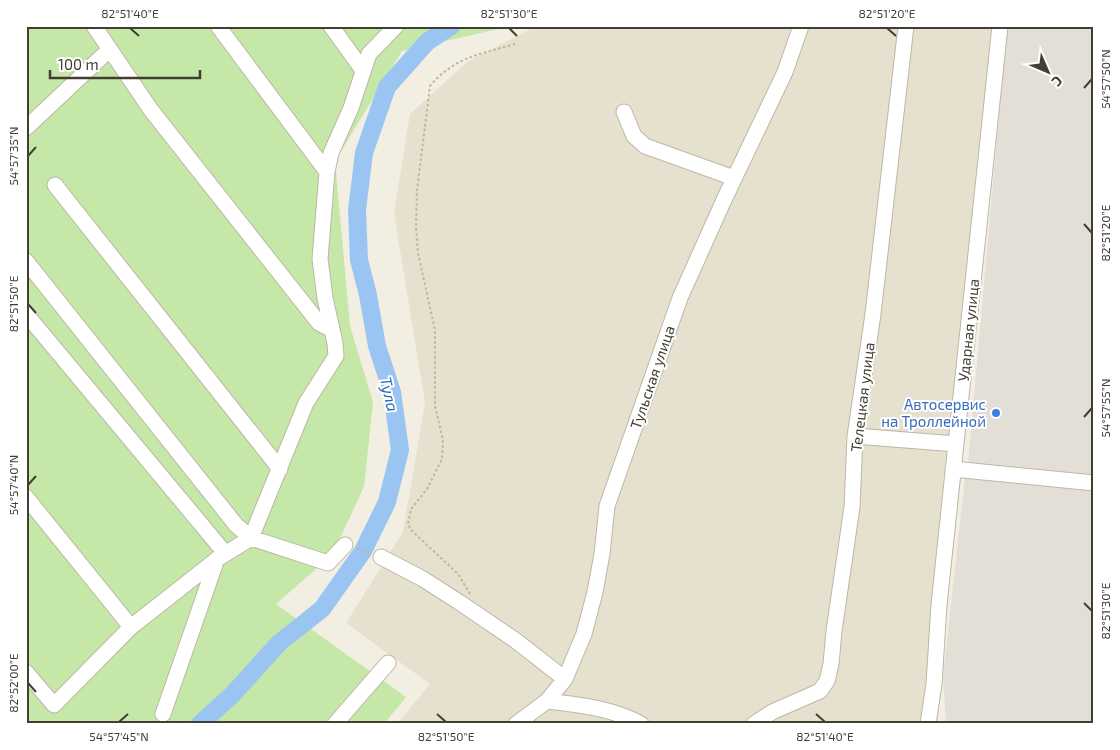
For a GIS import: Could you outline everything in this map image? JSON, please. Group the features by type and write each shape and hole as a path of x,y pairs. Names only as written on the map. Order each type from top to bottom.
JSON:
{"street":[{"path":"94,26 150,110 319,323 332,330"},
{"path":"218,26 327,172"},
{"path":"331,26 362,69"},
{"path":"164,714 217,559 251,538 306,403 336,356 320,259 330,153 351,108 362,69 369,54 396,26"},
{"name":"Тульская улица","path":"516,724 548,701 564,679 584,634 595,592 602,554 607,506 680,298 734,178 785,72 801,26"},
{"name":"Телецкая улица","path":"754,724 772,712 820,691 826,681 831,664 834,630 852,507 855,436 873,314 906,26"},
{"name":"Ударная улица","path":"928,724 934,684 939,605 1000,26"},
{"path":"26,128 109,50"},
{"path":"624,112 634,136 645,146 734,178"},
{"path":"55,185 280,469"},
{"path":"26,261 236,525 251,538 328,563 345,545"},
{"path":"26,314 225,553 131,627 54,705 26,672"},
{"path":"855,436 956,444"},
{"path":"953,469 1094,483"},
{"path":"26,497 131,627"},
{"path":"381,557 423,578 515,640 564,679"},
{"path":"335,724 388,662"},
{"path":"548,701 579,704 602,709 631,718 640,724"}],"path":[{"path":"469,609 470,592 458,574 411,530 408,524 411,509 427,489 442,459 443,440 435,406 435,330 418,253 416,227 417,190 430,86 440,73 461,60 515,44"},
{"path":"345,545 381,557"}],"shaded area":[{"path":"565,26 1000,26 928,724 397,724 430,684 346,623 403,532 425,403 394,213 410,114 467,62 531,29"},
{"path":"1007,26 1094,26 1094,474 968,464"},
{"path":"965,477 1094,488 1094,724 946,724 943,677"}],"green space":[{"path":"26,26 511,26 402,51 335,161 350,326 373,402 364,487 332,555 276,604 406,697 384,724 26,724"}],"waterway":[{"name":"Тула","path":"200,724 233,694 279,643 322,609 363,551 387,502 400,450 392,392 377,346 368,295 359,260 357,210 364,153 387,87 427,42 451,26"}],"place":[{"name":"Автосервис на Троллейной","path":"996,413"}]}
